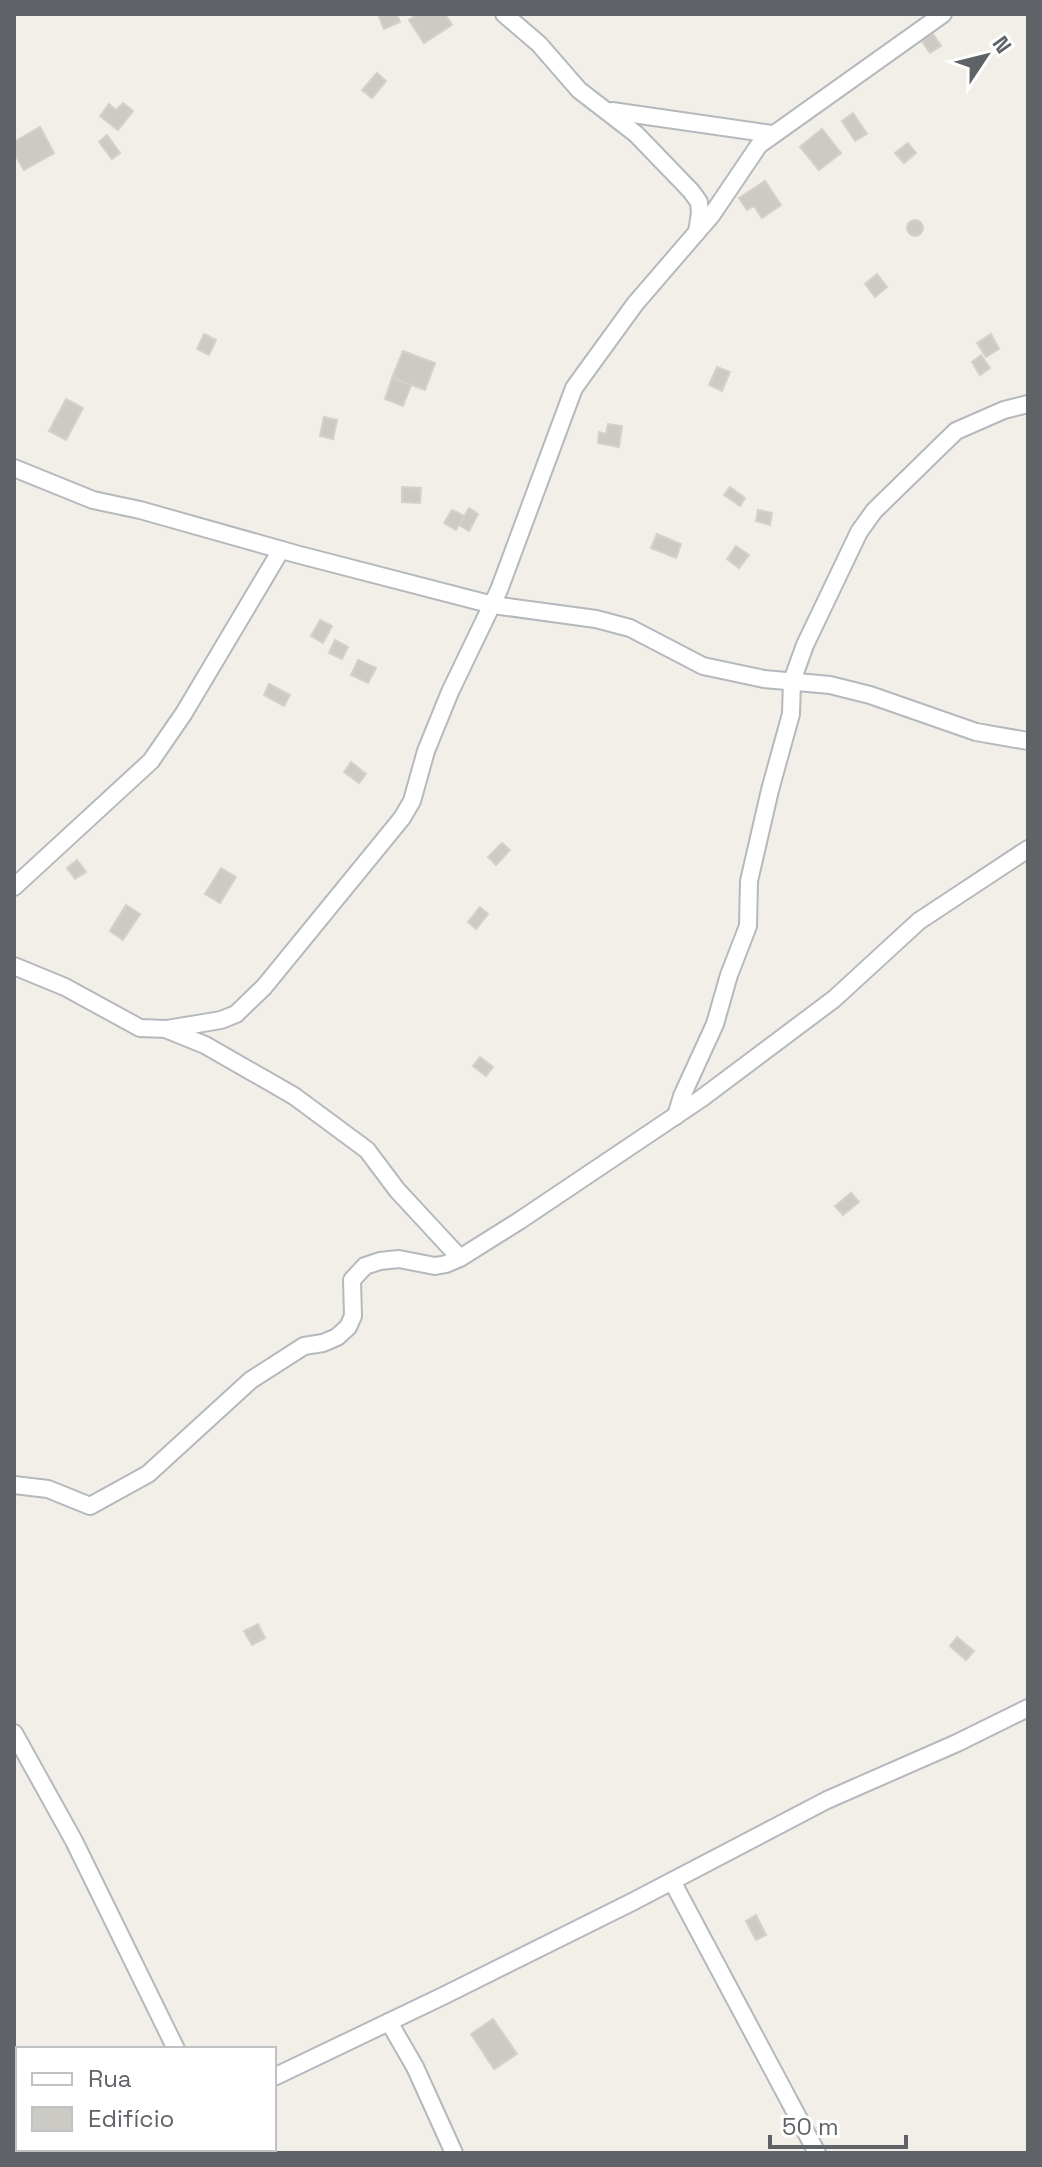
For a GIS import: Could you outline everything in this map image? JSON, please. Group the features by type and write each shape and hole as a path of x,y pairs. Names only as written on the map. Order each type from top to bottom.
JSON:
{"street":[{"path":"504,14 539,44 579,90 636,134 691,191 699,202 697,232"},
{"path":"14,966 65,987 140,1028 167,1029 221,1020 247,1005 402,818 412,801 426,751 450,692 493,605 574,388 635,304 711,216 750,156 772,134 943,14"},
{"path":"606,110 772,134"},
{"path":"676,1116 715,1024 748,926 749,881 791,714 792,681 805,645 859,532 874,511 956,431 1004,410 1028,404"},
{"path":"14,468 93,500 140,510 281,550 493,605 596,619 630,628 703,666 736,674 830,685 976,732 1028,741"},
{"path":"14,887 151,761 184,713 281,550"},
{"path":"14,1485 48,1489 90,1506 148,1474 251,1380 304,1346 337,1337 348,1327 353,1316 352,1280 365,1266 399,1259 435,1266 460,1258 584,1180 676,1116 834,999 919,921 1028,849"},
{"path":"167,1029 205,1045 294,1096 367,1150 397,1190 460,1258"},
{"path":"276,2076 672,1881 827,1800 1028,1708"},
{"path":"14,1733 74,1841 175,2047"},
{"path":"672,1881 817,2153"},
{"path":"389,2022 415,2067 454,2153"}],"building":[{"path":"378,14 397,14 400,22 384,29"},
{"path":"418,14 445,14 452,25 424,43 409,20"},
{"path":"933,34 941,46 930,53 922,41"},
{"path":"377,73 386,81 372,98 362,90"},
{"path":"123,103 133,111 118,130 100,116 109,104 116,110"},
{"path":"853,113 867,134 855,141 842,121"},
{"path":"40,127 54,153 24,170 14,153 14,142"},
{"path":"822,129 841,153 819,170 800,147"},
{"path":"107,135 120,153 112,159 99,142"},
{"path":"908,143 916,153 904,163 895,153"},
{"path":"765,181 781,205 762,218 754,206 747,210 739,198"},
{"path":"915,220 923,228 915,236 907,228"},
{"path":"877,274 887,287 875,297 865,284"},
{"path":"204,334 216,340 209,355 197,349"},
{"path":"991,334 999,349 986,357 977,343"},
{"path":"403,351 435,363 425,390 392,378"},
{"path":"981,355 990,368 980,375 972,362"},
{"path":"717,367 730,372 722,391 709,385"},
{"path":"392,378 411,385 403,406 385,399"},
{"path":"66,399 83,408 66,440 49,431"},
{"path":"324,417 337,420 333,439 320,436"},
{"path":"608,424 622,426 619,447 598,443 599,432 606,434"},
{"path":"402,487 421,488 420,503 402,502"},
{"path":"730,487 745,498 740,506 724,495"},
{"path":"469,508 478,514 469,531 459,525"},
{"path":"452,510 464,516 456,530 444,523"},
{"path":"758,510 772,513 770,525 756,521"},
{"path":"657,534 681,544 676,558 651,548"},
{"path":"736,546 749,555 739,568 727,559"},
{"path":"320,620 332,626 323,643 311,636"},
{"path":"335,640 348,647 342,659 329,653"},
{"path":"358,660 376,668 368,683 351,675"},
{"path":"269,684 290,695 284,706 264,695"},
{"path":"351,762 366,774 359,783 344,772"},
{"path":"502,843 510,850 496,865 488,857"},
{"path":"77,860 86,872 75,879 67,868"},
{"path":"221,868 236,877 220,903 205,894"},
{"path":"126,905 140,914 123,940 110,931"},
{"path":"480,907 488,914 476,929 468,922"},
{"path":"480,1057 493,1067 486,1076 473,1066"},
{"path":"851,1193 859,1202 843,1215 835,1206"},
{"path":"258,1624 265,1638 252,1645 244,1631"},
{"path":"957,1637 974,1651 966,1660 950,1646"},
{"path":"756,1915 766,1935 756,1940 746,1921"},
{"path":"493,2019 517,2054 494,2069 471,2034"}]}
